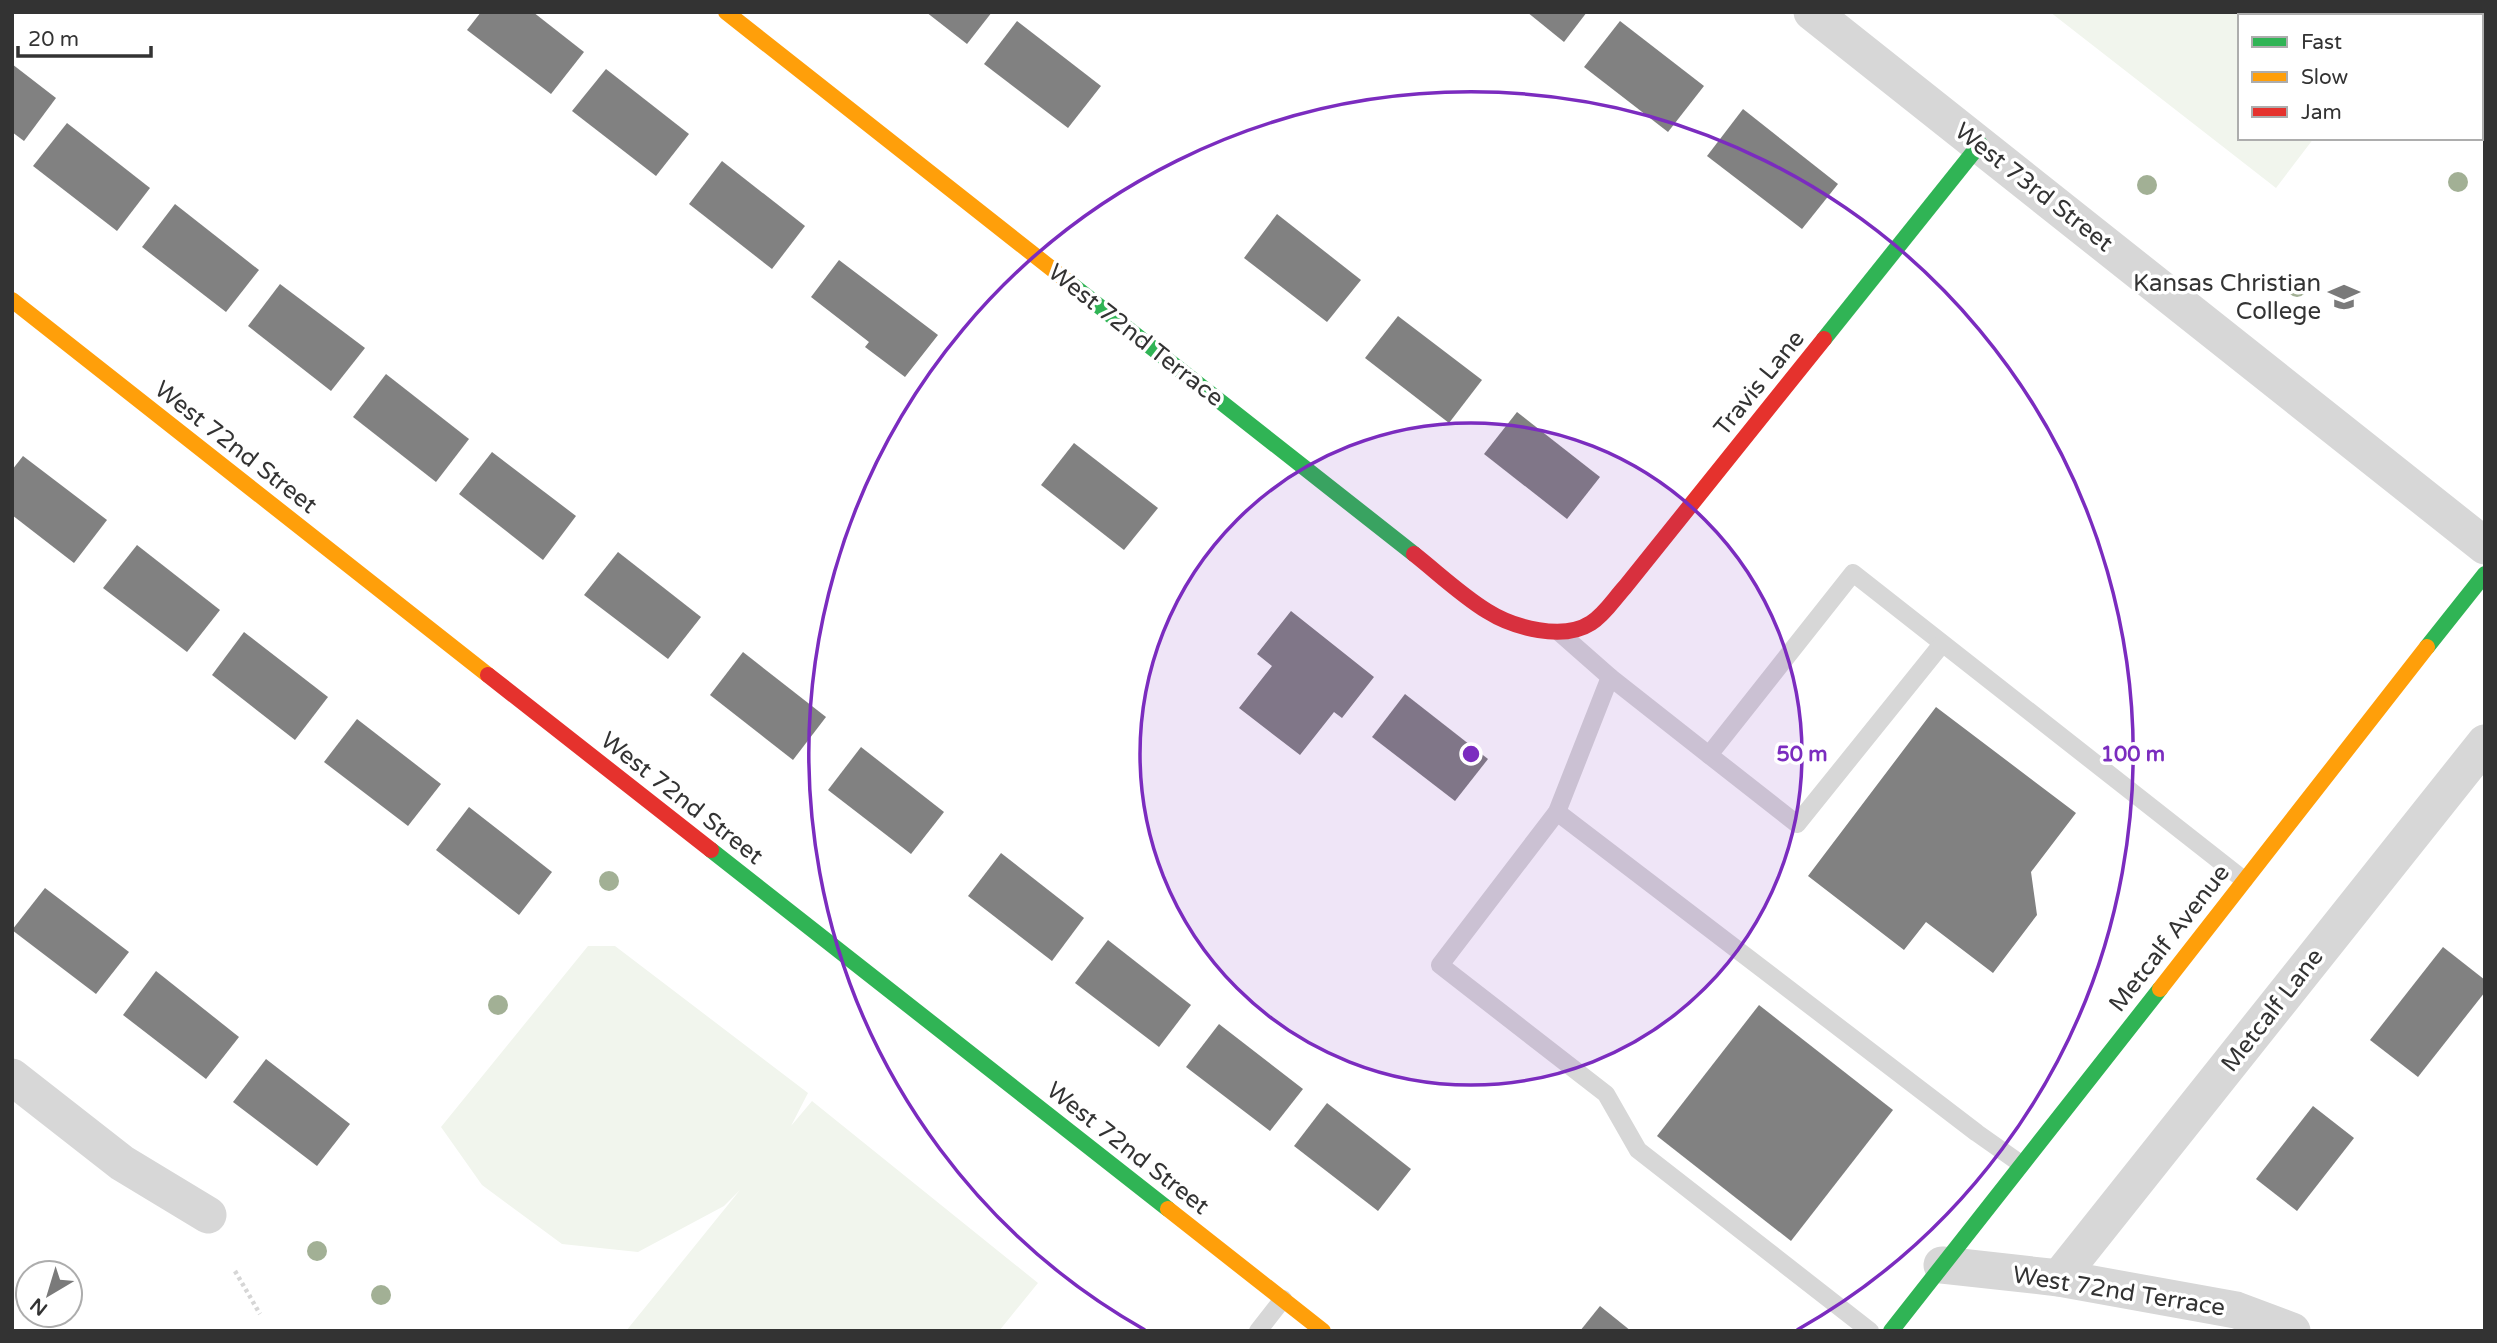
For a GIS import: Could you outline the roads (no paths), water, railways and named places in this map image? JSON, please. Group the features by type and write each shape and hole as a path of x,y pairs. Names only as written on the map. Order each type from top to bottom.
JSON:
{"street":[{"name":"West 72nd Terrace","path":"726,12 1488,612 1536,631 1559,632"},
{"name":"West 73rd Street","path":"1812,12 2485,546"},
{"name":"Travis Lane","path":"1559,632 1586,626 1625,587 1980,144"},
{"name":"West 72nd Street","path":"12,300 1323,1331"},
{"name":"Metcalf Avenue","path":"1891,1331 2485,574"},
{"name":"Metcalf Lane","path":"2059,1278 2485,743"},
{"path":"12,1077 122,1163 208,1215"},
{"name":"West 72nd Terrace","path":"1942,1265 2059,1278 2236,1310 2292,1331"}],"lane":[{"path":"1709,755 1853,573 2244,880"},
{"path":"1559,632 1610,677 1797,824 1942,644"},
{"path":"1610,677 1557,812 1440,965 1605,1094 1639,1150 1870,1331"},
{"path":"1557,812 2021,1164"},
{"path":"1258,1331 1283,1299"}],"place":[{"name":"Kansas Christian College","path":"2344,297"}]}
